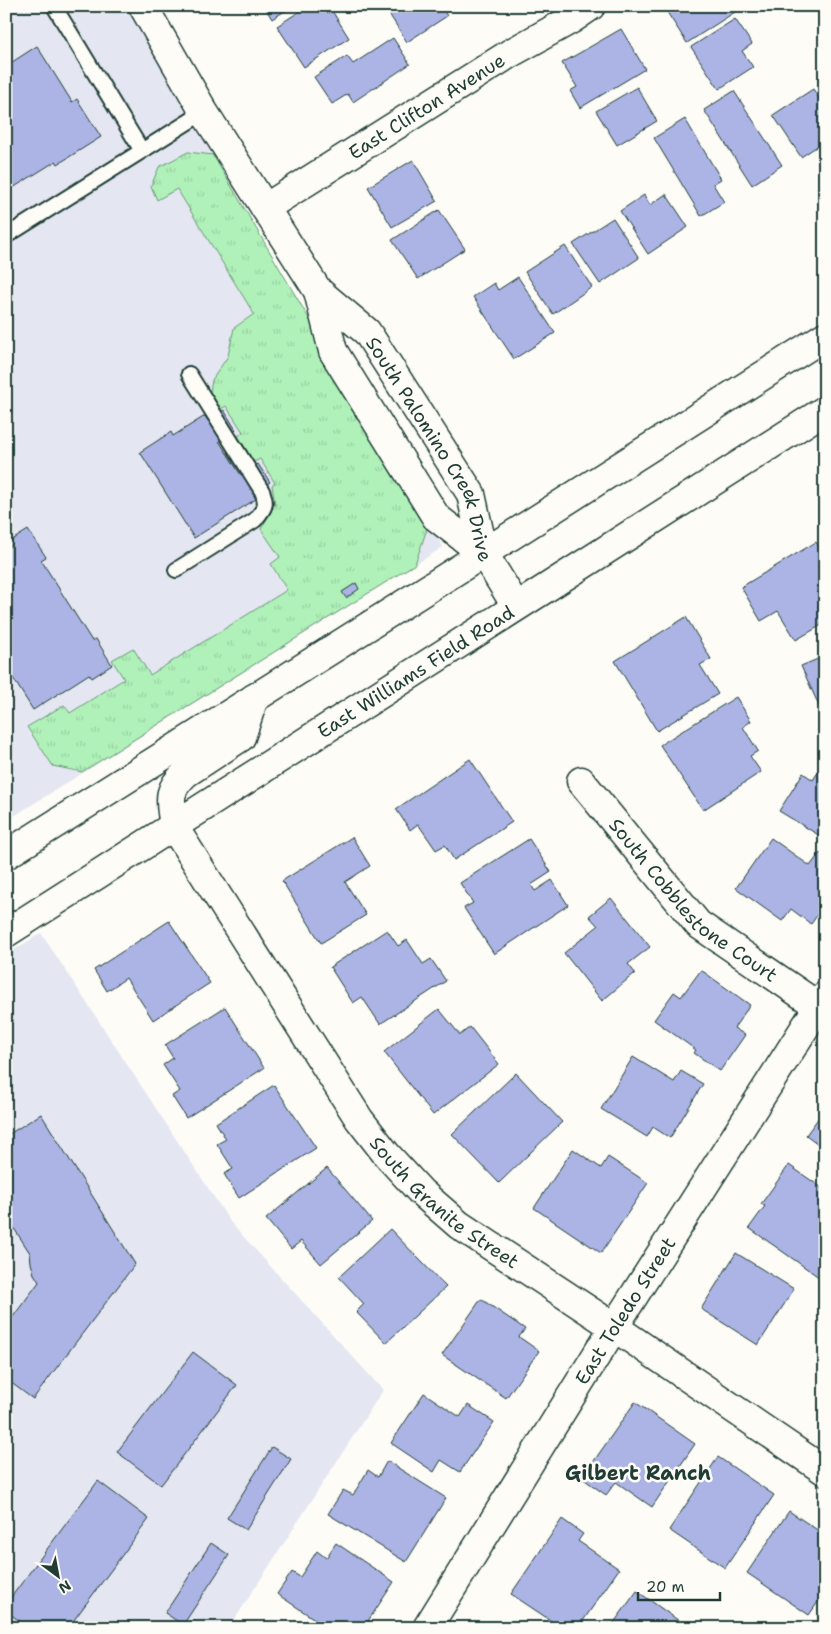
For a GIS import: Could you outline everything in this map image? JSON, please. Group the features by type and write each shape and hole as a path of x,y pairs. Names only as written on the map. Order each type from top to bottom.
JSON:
{"street":[{"name":"South Palomino Creek Drive","path":"143,6 204,112 318,291 367,332 471,494 484,554"},
{"name":"East Clifton Avenue","path":"265,208 576,10"},
{"name":"South Palomino Creek Drive","path":"318,291 333,351 436,517 484,554"},
{"path":"6,855 484,554 825,336"},
{"name":"East Williams Field Road","path":"6,932 174,827 516,606 825,410"},
{"path":"484,554 516,606"},
{"path":"174,827 170,797 172,789 186,773 241,737 254,698"},
{"name":"South Cobblestone Court","path":"581,781 698,924 822,1001"},
{"name":"South Granite Street","path":"174,827 359,1119 387,1155 421,1192 459,1225 614,1327 825,1471"},
{"name":"East Toledo Street","path":"435,1625 614,1327 822,1001"}],"lane":[{"path":"54,6 142,151"},
{"path":"6,236 204,112"},
{"path":"176,570 255,520 264,509 265,502 262,491 189,374"}],"shaded area":[{"path":"6,6 132,6 288,289 443,547 6,821"},
{"path":"41,933 231,1223 383,1390 229,1628 6,1628 6,955"}],"green space":[{"path":"188,152 213,155 429,523 415,564 82,772 53,766 27,727 64,705 70,713 124,679 112,660 133,648 150,675 287,590 271,564 280,557 261,529 275,504 272,485 275,483 260,459 254,462 238,436 243,432 226,406 221,409 210,392 212,380 228,356 234,328 254,314 177,189 157,200 151,186 159,167"}],"building":[{"path":"264,6 293,6 272,19"},
{"path":"308,6 329,6 349,38 304,67 277,26"},
{"path":"384,6 441,6 447,16 407,42"},
{"path":"663,6 731,6 735,12 687,43"},
{"path":"735,19 752,44 742,51 753,67 719,89 691,47"},
{"path":"621,29 645,69 580,108 570,91 577,87 562,63"},
{"path":"393,38 410,64 353,102 348,94 332,104 314,77 347,56 353,64"},
{"path":"37,46 72,102 77,99 101,137 58,164 56,161 8,191 10,194 6,196 6,66"},
{"path":"637,87 657,121 617,145 596,111"},
{"path":"813,89 825,108 825,141 801,157 773,115"},
{"path":"734,91 782,165 752,185 704,110"},
{"path":"685,119 721,179 713,184 724,202 701,216 654,138"},
{"path":"413,160 437,201 392,227 368,187"},
{"path":"666,194 688,227 648,254 620,211 644,195 650,205"},
{"path":"439,210 465,249 418,279 392,240"},
{"path":"613,218 639,258 600,284 573,244"},
{"path":"565,246 592,287 553,314 525,272"},
{"path":"518,277 555,333 514,359 473,297 494,283 498,290"},
{"path":"224,410 236,430 219,441 241,475 258,464 270,482 252,493 256,499 194,538 140,452 171,432 173,436 205,416 208,421"},
{"path":"28,530 46,557 41,560 92,641 96,639 112,665 92,678 89,674 33,710 6,667 6,549 11,546 9,542"},
{"path":"816,542 825,556 825,623 796,640 778,611 761,621 741,587"},
{"path":"356,583 359,589 346,598 342,592"},
{"path":"686,617 711,659 700,665 718,694 657,731 615,661"},
{"path":"825,656 825,719 801,666"},
{"path":"736,697 751,721 743,727 758,751 750,756 761,772 703,810 660,745"},
{"path":"470,759 512,822 454,860 445,845 436,850 418,824 410,830 396,809"},
{"path":"825,761 825,839 779,811 803,773 813,780"},
{"path":"352,837 370,866 345,882 366,915 321,943 282,881"},
{"path":"771,838 810,866 820,853 825,857 825,904 811,924 791,909 782,921 736,888"},
{"path":"529,839 551,872 531,885 535,891 552,880 568,905 494,954 464,908 473,903 460,883"},
{"path":"611,898 650,947 628,964 635,973 602,1001 564,953 598,926 589,916"},
{"path":"169,921 210,983 153,1020 126,978 107,991 94,970"},
{"path":"387,930 398,946 407,940 423,964 431,959 446,981 380,1024 362,997 353,1003 330,967"},
{"path":"701,970 750,1005 734,1028 745,1035 720,1071 694,1053 696,1050 654,1020 674,992 681,997"},
{"path":"225,1007 264,1068 186,1118 172,1096 180,1091 163,1065 173,1058 165,1045"},
{"path":"439,1009 460,1035 470,1027 499,1064 433,1115 384,1052"},
{"path":"633,1057 674,1082 681,1071 703,1084 670,1138 653,1127 647,1137 601,1109"},
{"path":"516,1073 562,1122 499,1183 452,1134"},
{"path":"274,1085 316,1148 239,1198 224,1174 233,1169 217,1144 226,1139 216,1123"},
{"path":"825,1109 825,1149 806,1135"},
{"path":"41,1114 135,1264 33,1399 6,1379 6,1326 39,1282 34,1274 30,1253 6,1216 6,1136"},
{"path":"573,1149 601,1168 608,1157 648,1183 601,1253 534,1208"},
{"path":"789,1165 825,1190 825,1277 823,1280 749,1228 765,1206 761,1204"},
{"path":"327,1168 372,1221 321,1264 301,1241 291,1249 266,1219"},
{"path":"390,1229 446,1287 386,1343 356,1312 364,1304 339,1277"},
{"path":"736,1253 794,1289 758,1345 701,1309"},
{"path":"481,1299 525,1329 519,1337 539,1351 506,1398 442,1355"},
{"path":"193,1352 237,1385 161,1485 117,1452"},
{"path":"424,1393 460,1417 468,1405 494,1422 460,1472 441,1460 434,1472 391,1443"},
{"path":"635,1402 695,1444 652,1507 616,1482 606,1495 582,1478"},
{"path":"272,1447 291,1459 246,1530 227,1518"},
{"path":"718,1457 774,1495 725,1568 669,1530"},
{"path":"387,1461 446,1498 406,1562 328,1514 343,1490 353,1495 368,1470 378,1477"},
{"path":"98,1481 149,1519 68,1628 55,1628 53,1626 52,1628 29,1628 6,1611 6,1604"},
{"path":"789,1511 825,1535 825,1592 809,1615 747,1573"},
{"path":"562,1519 583,1534 578,1541 619,1569 578,1628 562,1628 511,1594"},
{"path":"211,1543 229,1555 183,1625 165,1613"},
{"path":"336,1543 394,1582 365,1628 328,1628 277,1594 292,1572 300,1577 317,1551 326,1558"},
{"path":"637,1591 689,1628 610,1628"}],"district":[{"name":"Gilbert Ranch","path":"638,1473"}]}
